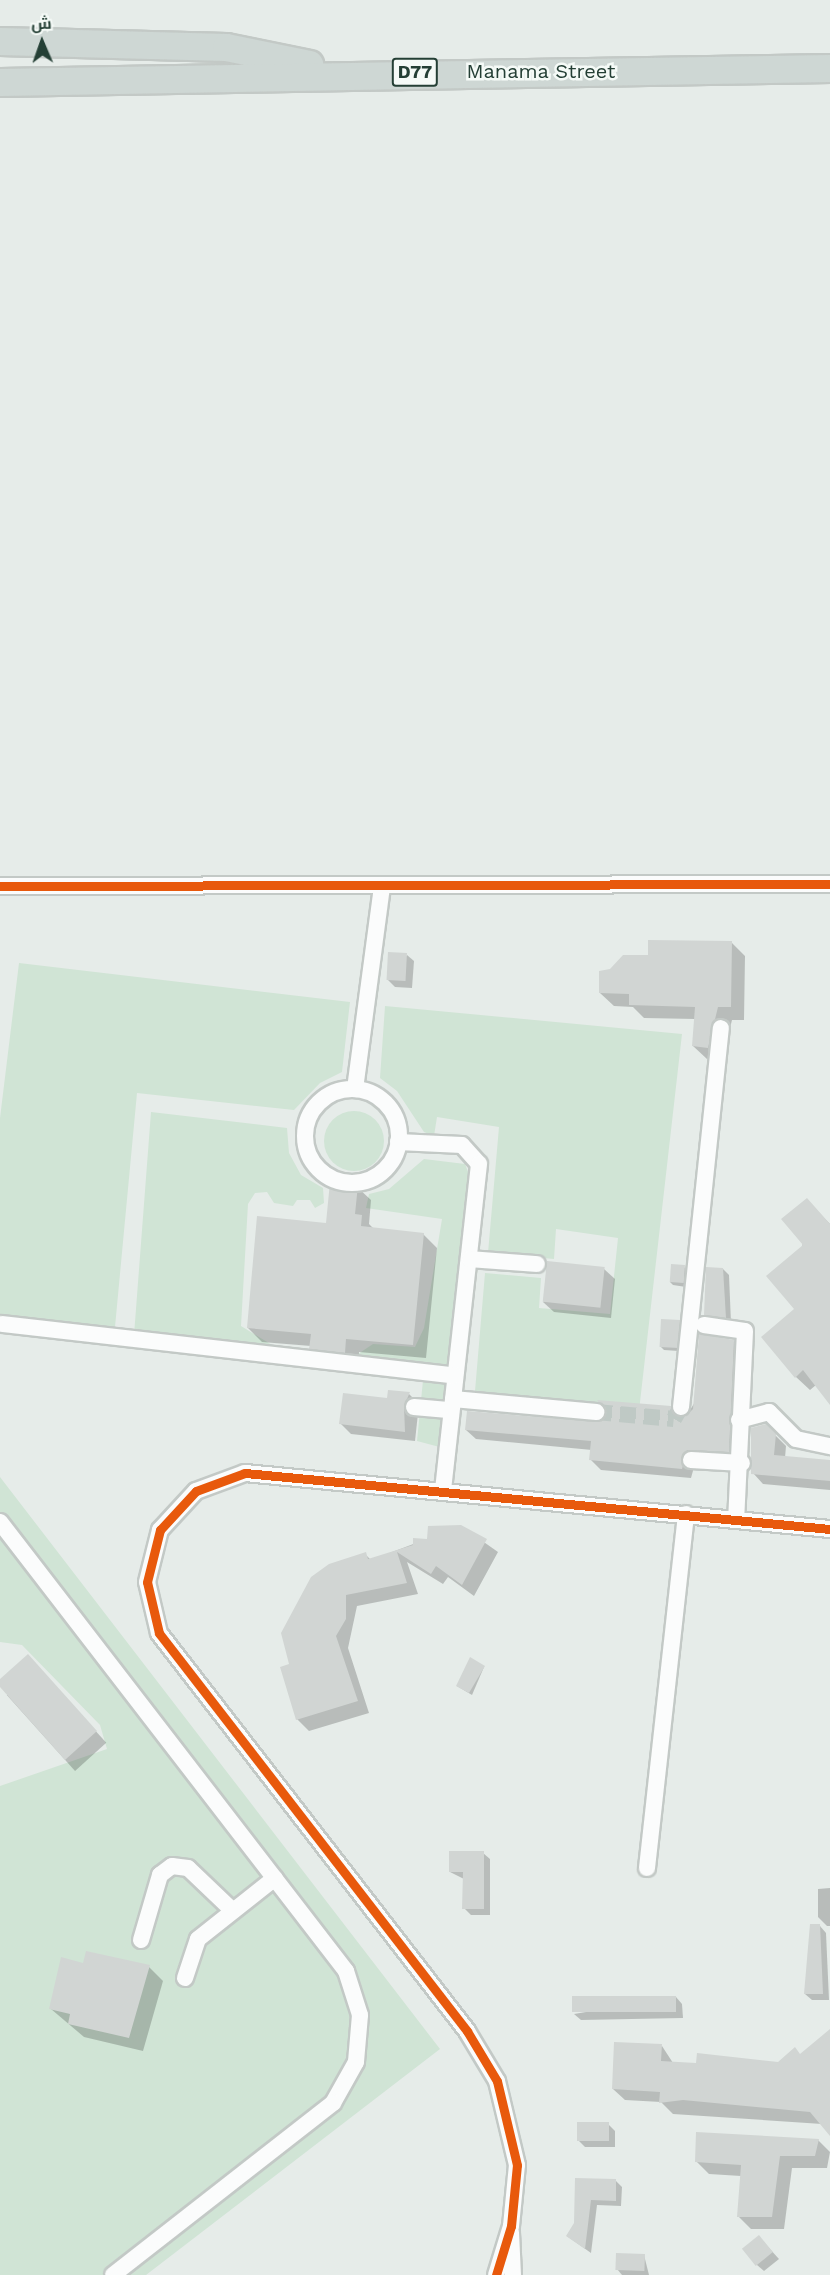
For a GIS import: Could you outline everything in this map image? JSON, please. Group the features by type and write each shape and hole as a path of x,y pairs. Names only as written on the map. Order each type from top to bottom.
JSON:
{"main road":[{"path":"0,41 226,47 352,73"},
{"name":"Manama Street","path":"0,82 352,73 830,68"}],"street":[{"path":"0,886 382,887 830,884"},
{"path":"356,1089 382,887"},
{"path":"681,1407 722,1028"},
{"path":"356,1089 388,1107 398,1142 388,1166 366,1181 340,1182 317,1169 305,1145 307,1119 321,1100 356,1089"},
{"path":"398,1142 462,1145 473,1152 479,1178 442,1490"},
{"path":"470,1259 537,1264"},
{"path":"2,1324 455,1376"},
{"path":"704,1325 745,1330 739,1420 742,1463 736,1519"},
{"path":"414,1407 452,1405 596,1412"},
{"path":"739,1420 769,1412 796,1439 830,1446"},
{"path":"691,1460 742,1463"},
{"path":"513,2275 511,2226 517,2165 513,2136 484,2055 174,1655 149,1608 147,1582 150,1555 175,1508 219,1479 272,1473 830,1528"},
{"path":"647,1868 686,1514"},
{"path":"0,1522 275,1878 351,1982 360,2015 356,2062 340,2093 316,2119 113,2275"},
{"path":"141,1940 160,1875 172,1866 188,1868 233,1911"},
{"path":"185,1978 193,1946 275,1878"},
{"path":"496,2275 511,2226"}],"green space":[{"path":"19,963 350,1002 342,1072 320,1083 294,1110 137,1093 115,1327 0,1318 0,1118"},
{"path":"385,1006 682,1034 639,1411 475,1391 485,1273 541,1278 539,1308 610,1314 618,1238 556,1229 554,1259 488,1253 499,1127 437,1117 434,1136 424,1132 397,1091 380,1078"},
{"path":"348,1111 360,1111 371,1116 379,1124 384,1141 382,1153 371,1166 360,1171 348,1171 337,1166 329,1158 324,1147 324,1135 329,1124 337,1116"},
{"path":"151,1112 287,1128 289,1153 301,1175 323,1188 324,1203 315,1208 310,1200 297,1200 293,1206 274,1203 267,1192 255,1193 248,1204 241,1326 282,1351 134,1335"},
{"path":"424,1159 465,1164 474,1187 447,1449 417,1441 424,1370 346,1362 373,1344 415,1347 424,1328 442,1219 366,1208 369,1194 389,1189"},
{"path":"0,1477 440,2049 146,2275 0,2275 0,1786 107,1749 100,1725 22,1645 0,1642"}],"building":[{"path":"648,940 732,941 731,1007 718,1007 708,1048 692,1046 695,1007 629,1005 629,994 599,993 599,971 610,969 623,955 648,955"},
{"path":"388,952 407,953 406,981 387,980"},
{"path":"330,1182 358,1185 355,1214 362,1215 361,1226 424,1233 413,1345 346,1339 345,1353 309,1349 311,1334 247,1328 257,1216 326,1223"},
{"path":"807,1198 830,1224 830,1405 803,1370 795,1378 761,1337 794,1309 766,1276 803,1245 781,1219"},
{"path":"547,1261 605,1267 600,1308 543,1302"},
{"path":"671,1264 685,1265 684,1283 670,1282"},
{"path":"706,1267 723,1268 726,1318 704,1315"},
{"path":"661,1319 680,1320 679,1348 660,1347"},
{"path":"699,1334 734,1340 729,1452 687,1450 682,1469 589,1460 591,1441 465,1430 467,1411 600,1422 606,1412 597,1400 671,1406 675,1416 685,1417 693,1409"},
{"path":"388,1390 410,1392 404,1406 405,1432 339,1424 343,1393 387,1398"},
{"path":"766,1424 776,1434 774,1455 830,1460 830,1481 751,1474 751,1428"},
{"path":"461,1525 487,1539 462,1585 436,1566 431,1574 397,1552 407,1583 346,1595 346,1619 336,1636 358,1701 296,1720 280,1667 289,1664 281,1633 311,1577 329,1564 366,1552 368,1559 413,1545 413,1538 427,1539 428,1526"},
{"path":"28,1654 97,1731 65,1760 0,1687 0,1679"},
{"path":"470,1657 485,1666 469,1693 456,1686"},
{"path":"449,1851 484,1851 484,1909 462,1909 463,1872 449,1872"},
{"path":"810,1924 820,1924 823,1994 804,1994"},
{"path":"86,1951 150,1965 129,2038 68,2024 70,2014 49,2009 61,1957 83,1963"},
{"path":"572,1996 676,1996 676,2012 572,2012"},
{"path":"830,2029 830,2136 810,2112 683,2100 659,2103 660,2092 612,2089 614,2042 662,2044 661,2061 696,2063 697,2053 778,2062 795,2047 800,2054"},
{"path":"577,2122 609,2122 609,2141 577,2141"},
{"path":"696,2132 819,2139 815,2156 780,2156 772,2217 737,2217 741,2165 695,2162"},
{"path":"575,2178 616,2179 616,2201 591,2200 585,2249 566,2236 574,2223"},
{"path":"759,2235 773,2252 756,2266 742,2249"},
{"path":"616,2253 645,2254 644,2271 615,2270"}],"tunnel":[{"path":"596,1412 674,1419 681,1407"}],"cycle path":[{"path":"0,886 830,884"},
{"path":"496,2275 511,2226 517,2165 497,2081 467,2031 159,1633 147,1582 160,1530 196,1491 245,1473 830,1529"}]}
